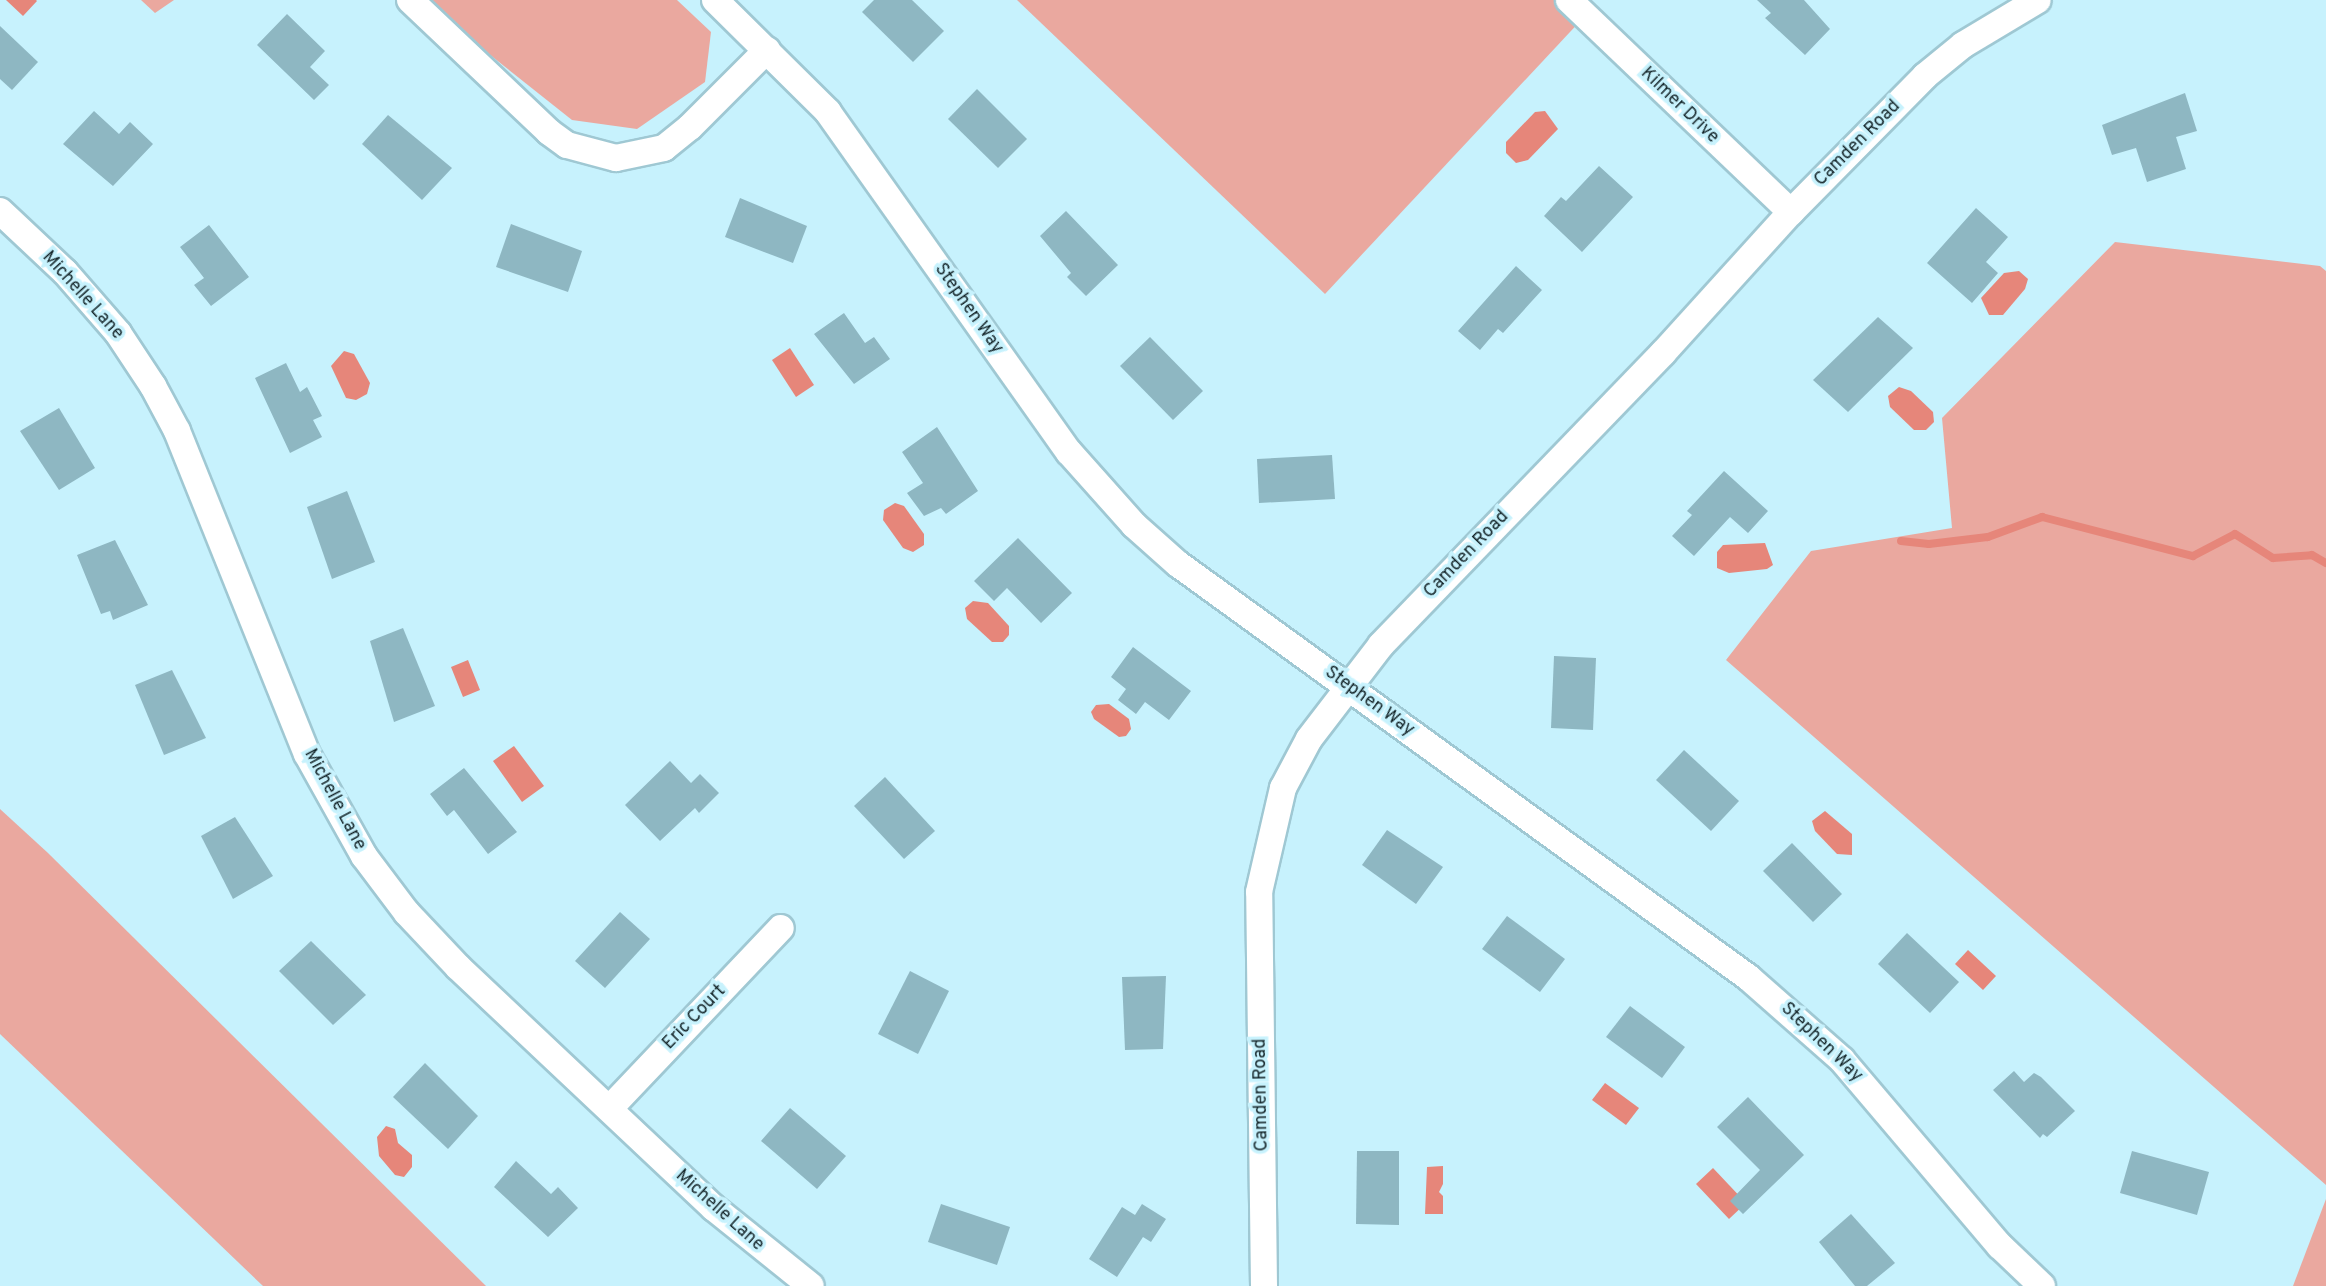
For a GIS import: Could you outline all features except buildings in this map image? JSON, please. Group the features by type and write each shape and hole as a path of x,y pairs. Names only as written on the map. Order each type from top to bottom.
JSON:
{"street":[{"path":"410,0 549,132 568,145 616,158 664,148 690,127 767,50"},
{"name":"Stephen Way","path":"715,0 828,112 1069,452 1134,525 1178,564 1684,928 1802,1022 1842,1060 2000,1246 2042,1286"},
{"name":"Kilmer Drive","path":"1569,0 1791,212"},
{"name":"Camden Road","path":"1264,1286 1262,866 1283,788 1309,739 1381,645 1663,353 1791,212 1925,76 1963,45 2038,0"},
{"name":"Michelle Lane","path":"0,211 82,292 118,333 153,386 177,431 307,754 364,856 407,914 458,967 754,1244 811,1286"},
{"name":"Eric Court","path":"610,1108 781,928"}],"shaded area":[{"path":"6,0 36,0 37,1 23,16"},
{"path":"141,0 174,0 155,13"},
{"path":"421,0 677,0 711,32 705,82 637,129 572,120"},
{"path":"1017,0 1566,0 1584,17 1325,294"},
{"path":"1545,111 1558,129 1528,160 1516,163 1506,153 1506,142 1535,112"},
{"path":"2115,242 2320,266 2326,271 2326,1185 1726,660 1811,551 1952,528 1942,418"},
{"path":"2019,271 2028,279 2025,289 2003,315 1989,315 1981,298 2004,273"},
{"path":"790,348 814,385 796,397 772,360"},
{"path":"344,351 354,354 370,383 367,394 356,400 346,398 331,366"},
{"path":"1899,387 1911,391 1933,412 1934,422 1926,430 1914,430 1890,407 1888,396"},
{"path":"895,503 904,506 924,534 924,545 913,552 903,548 883,520 884,510"},
{"path":"1765,543 1773,565 1767,569 1729,573 1717,568 1717,552 1723,545"},
{"path":"973,601 988,603 1009,626 1009,635 1003,642 992,642 967,619 965,608"},
{"path":"468,660 480,690 463,697 451,667"},
{"path":"1109,704 1129,719 1131,729 1126,736 1119,737 1094,719 1091,712 1096,705"},
{"path":"514,746 544,786 522,802 493,761"},
{"path":"0,809 48,853 486,1286 263,1286 0,1034"},
{"path":"1825,811 1852,834 1852,855 1837,854 1815,831 1812,821"},
{"path":"1968,950 1996,976 1983,990 1955,964"},
{"path":"1605,1083 1639,1108 1626,1125 1592,1100"},
{"path":"386,1126 395,1129 398,1143 412,1155 412,1167 404,1177 395,1175 379,1156 377,1137"},
{"path":"1443,1166 1443,1184 1439,1192 1443,1196 1443,1214 1425,1214 1427,1167"},
{"path":"1713,1168 1746,1203 1729,1219 1696,1184"},
{"path":"2326,1199 2326,1286 2293,1286"}],"waterway":[{"path":"1901,541 1929,544 1988,537 2042,517 2193,556 2235,534 2273,558 2312,555 2326,563"}]}
